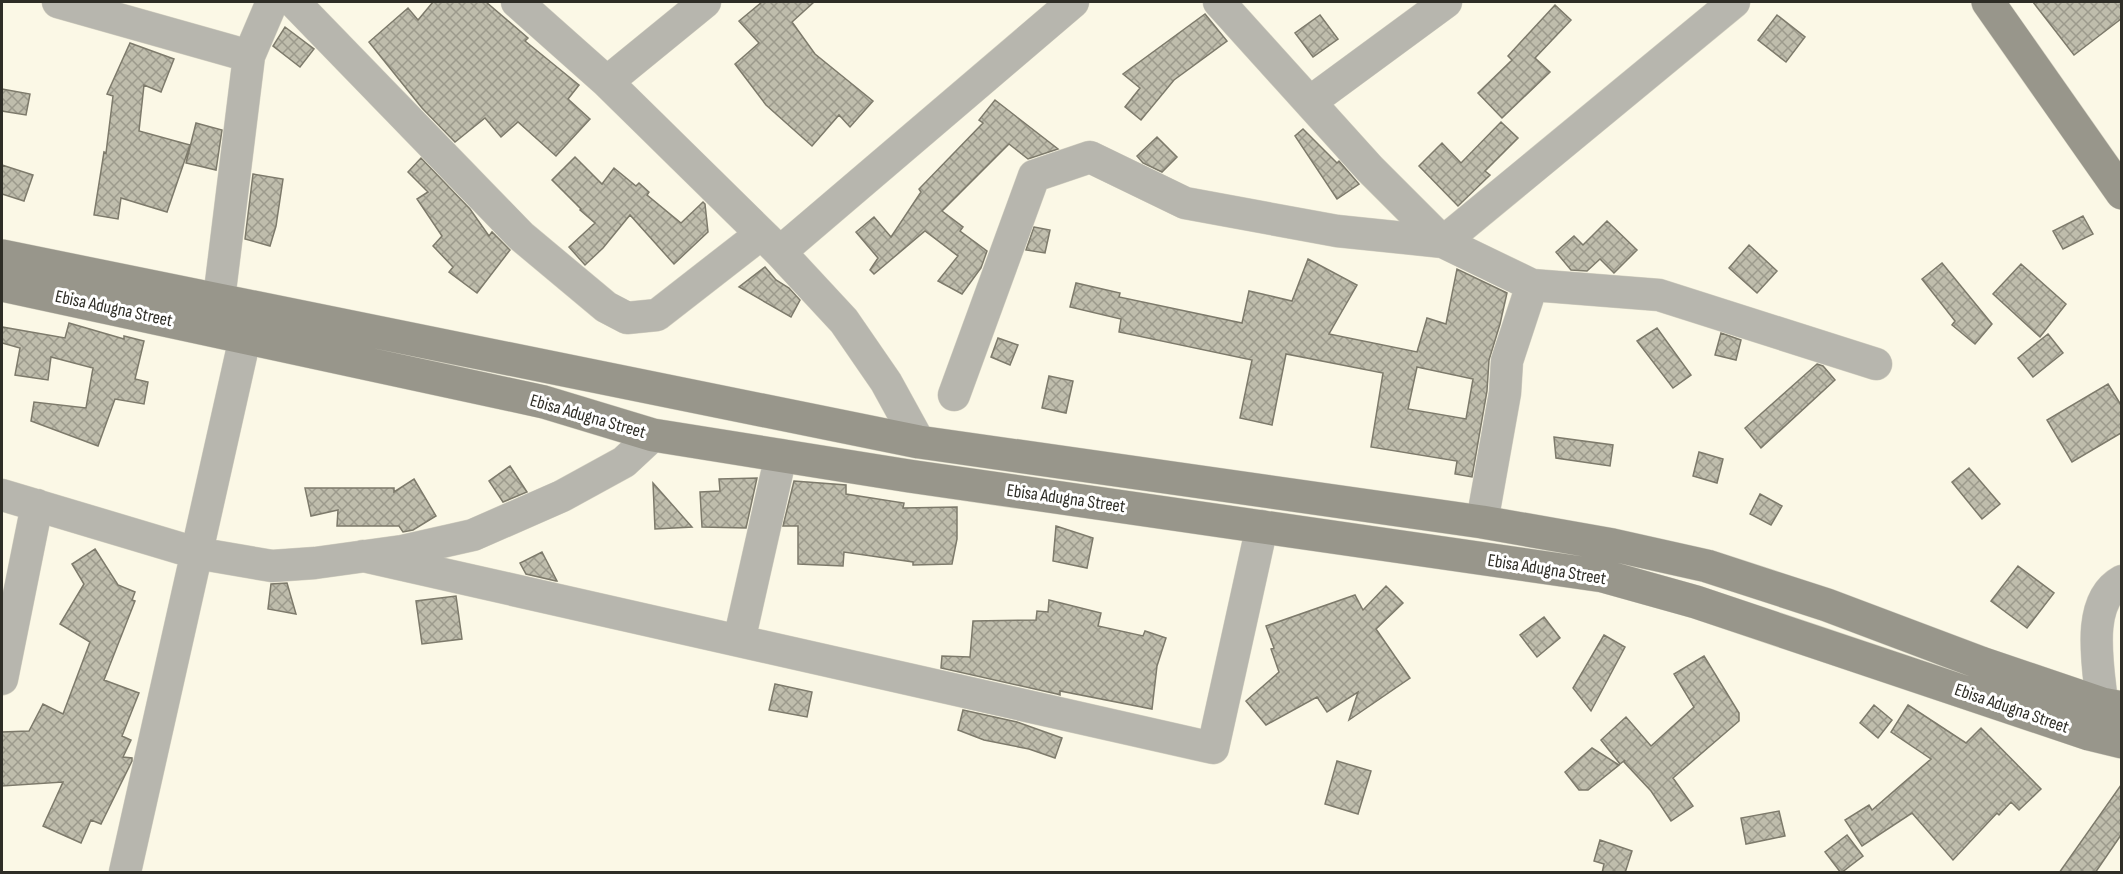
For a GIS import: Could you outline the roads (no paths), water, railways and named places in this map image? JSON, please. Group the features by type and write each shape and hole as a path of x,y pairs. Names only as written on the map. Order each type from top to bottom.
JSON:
{"main road":[{"path":"1988,2 2121,193"},
{"name":"Ebisa Adugna Street","path":"2,256 219,299 248,321 544,402 653,435 909,476 1603,576 1696,602 2089,734 2121,742"},
{"name":"Ebisa Adugna Street","path":"2,285 248,321 919,442 1482,522 1613,546 1707,566 1827,605 1981,663 2112,706"}],"street":[{"path":"58,2 249,56"},
{"path":"219,299 249,56 272,2"},
{"path":"294,2 521,236 606,306 627,318 657,315 770,243 1073,2"},
{"path":"518,2 607,82 770,243 844,321 886,382 919,442"},
{"path":"607,82 705,2"},
{"path":"1219,2 1370,169 1443,242 1532,285 1659,296 1876,364"},
{"path":"1310,102 1446,2"},
{"path":"954,395 1034,176 1090,157 1185,203 1337,231 1443,242 1734,2"},
{"path":"1482,522 1505,393 1507,361 1532,285"},
{"path":"125,873 248,321"},
{"path":"2,495 196,553 272,566 402,551 473,535 562,496 624,462 653,435"},
{"path":"739,641 781,455"},
{"path":"2,679 5,640 37,506"},
{"path":"363,556 1214,748 1262,526"},
{"path":"2112,706 2096,625 2103,600 2121,581"}]}
